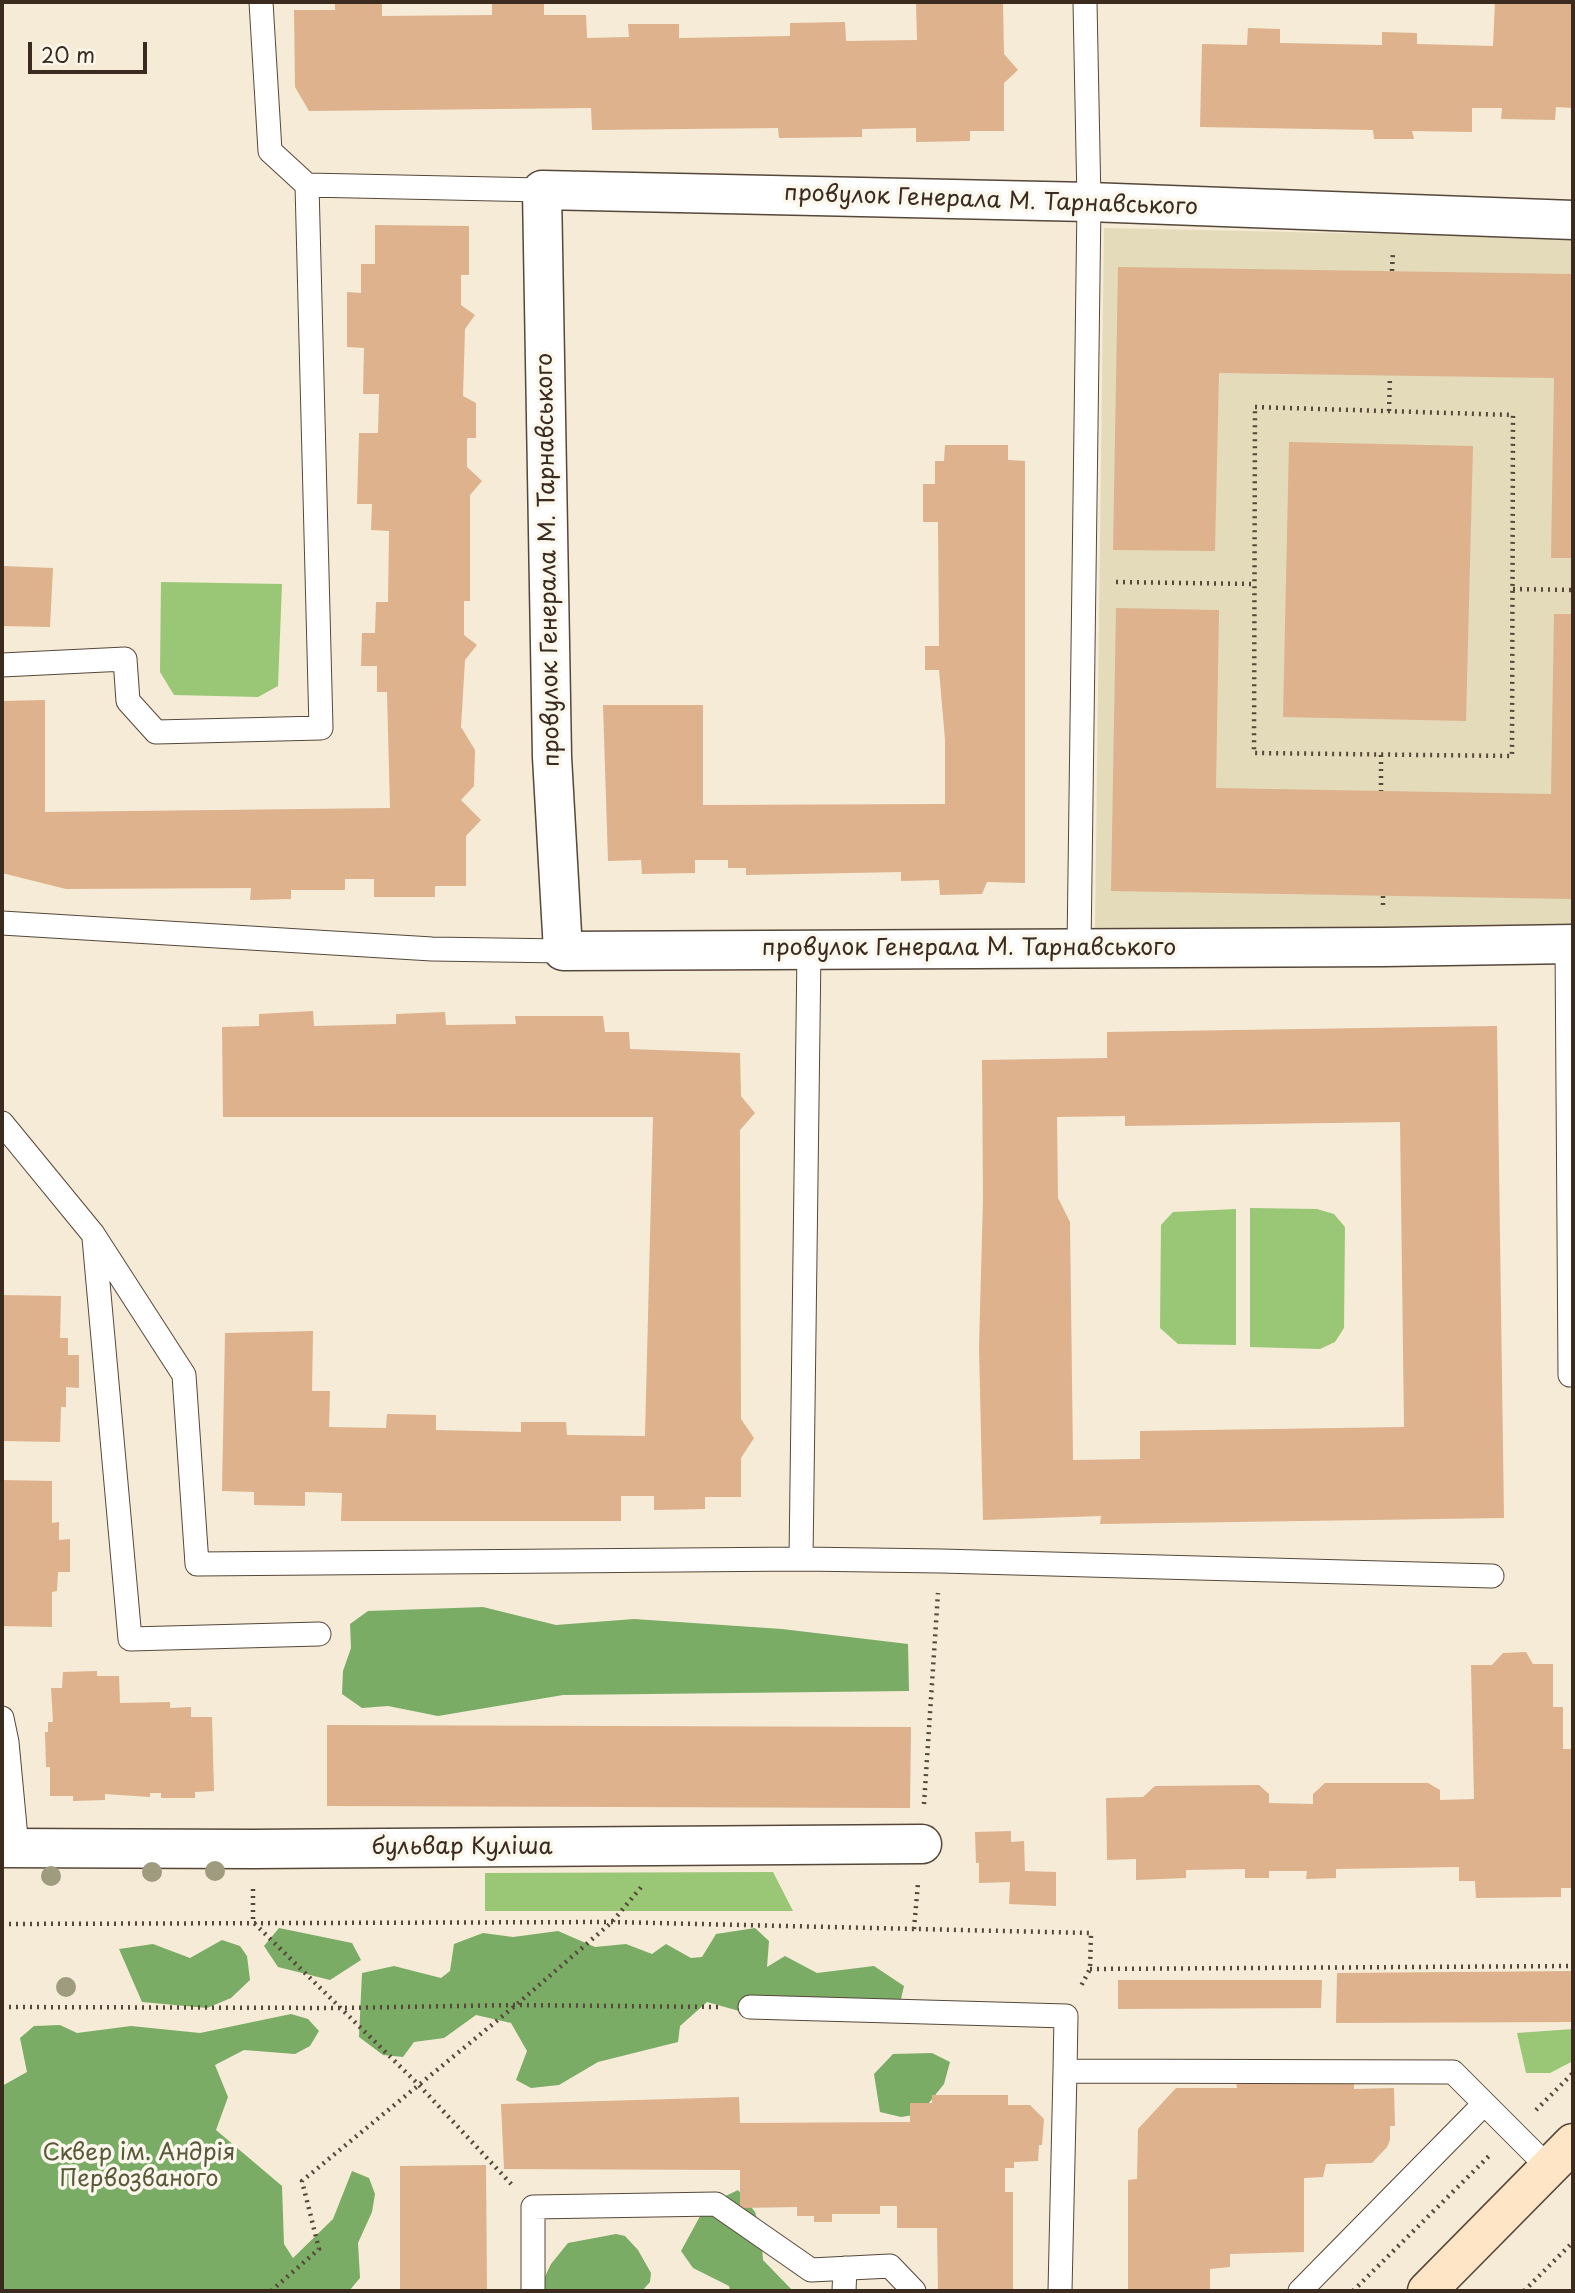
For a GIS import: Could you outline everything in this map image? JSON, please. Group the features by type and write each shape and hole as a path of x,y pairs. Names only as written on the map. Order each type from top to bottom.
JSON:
{"main road":[{"path":"1427,2291 1561,2155"}],"street":[{"name":"провулок Генерала М. Тарнавського","path":"1570,944 563,951 552,757 542,190 1089,202 1573,220"},
{"name":"бульвар Куліша","path":"9,1848 922,1844"}],"lane":[{"path":"261,2 270,151 307,185 542,190"},
{"path":"1079,948 1089,202 1085,2"},
{"path":"2,665 125,659 128,701 156,732 321,728 307,185"},
{"path":"2,923 432,949 563,951"},
{"path":"1570,944 1570,1375"},
{"path":"801,1559 809,950"},
{"path":"2,1123 93,1234 184,1375 197,1564 801,1559 1492,1576"},
{"path":"93,1234 130,1639 319,1634"},
{"path":"2,1718 7,1742 9,1848"},
{"path":"750,2007 1066,2016 1060,2291"},
{"path":"1065,2071 1453,2072 1513,2132 1561,2155"},
{"path":"1300,2291 1484,2104"},
{"path":"533,2291 533,2207 716,2204 811,2270 844,2280 890,2266 914,2291"}],"path":[{"path":"1389,411 1390,376"},
{"path":"1255,407 1513,415 1512,756 1254,753 1255,584 1255,407"},
{"path":"1084,582 1255,584"},
{"path":"1513,589 1573,590"},
{"path":"1381,755 1381,791"},
{"path":"914,1929 940,1561"},
{"path":"271,2291 319,2249 302,2181 516,2005 611,1922 673,1847"},
{"path":"253,1849 253,1923 418,2084 533,2207"},
{"path":"2,1924 611,1922 1091,1933 1090,1969 1066,2016"},
{"path":"1090,1969 1573,1966"},
{"path":"2,2007 750,2007"},
{"path":"1353,2291 1573,2074"},
{"path":"1524,2291 1573,2242"}],"shaded area":[{"path":"1104,228 1573,238 1573,930 1095,928"}],"green space":[{"path":"161,582 282,584 278,686 258,697 174,695 160,672"},
{"path":"1250,1208 1317,1209 1334,1214 1345,1227 1344,1328 1335,1342 1320,1349 1250,1347"},
{"path":"1236,1209 1236,1345 1178,1344 1160,1328 1161,1225 1173,1212"},
{"path":"483,1607 556,1625 634,1619 782,1629 908,1644 909,1691 563,1695 438,1716 388,1706 362,1708 342,1694 343,1671 351,1648 350,1624 368,1611"},
{"path":"773,1872 793,1911 485,1911 485,1873"},
{"path":"279,1928 352,1943 361,1960 330,1980 278,1967 264,1946"},
{"path":"755,1928 769,1941 767,1967 785,1956 817,1973 874,1966 904,1986 899,2008 757,2016 707,2002 680,2026 678,2042 598,2062 559,2085 531,2088 516,2080 527,2051 511,2023 476,2015 444,2038 414,2042 403,2057 383,2055 359,2037 362,1973 394,1966 441,1978 450,1971 454,1944 483,1933 513,1937 558,1931 595,1947 626,1944 652,1954 666,1944 691,1958 702,1957 716,1934"},
{"path":"222,1940 240,1946 247,1956 250,1980 231,1998 207,2008 142,2002 119,1949 153,1944 190,1958"},
{"name":"Сквер ім. Андрія Первозваного","path":"291,2014 308,2019 319,2031 310,2046 295,2054 244,2050 215,2065 228,2097 216,2130 282,2186 284,2244 293,2258 333,2219 352,2171 369,2178 375,2194 372,2212 358,2243 360,2278 349,2291 2,2291 2,2086 27,2072 20,2038 34,2026 60,2025 77,2033 131,2026 200,2033"},
{"path":"1573,2029 1573,2061 1550,2073 1526,2073 1517,2033"},
{"path":"932,2053 950,2062 944,2084 920,2114 901,2117 880,2112 874,2074 893,2054"},
{"path":"738,2190 755,2212 761,2232 763,2260 793,2291 730,2291 729,2286 693,2268 681,2251 704,2209"},
{"path":"616,2234 625,2236 638,2250 651,2273 650,2282 642,2291 538,2291 551,2264 568,2243"}],"building":[{"path":"335,2 382,2 382,16 492,15 492,2 544,2 544,15 586,15 587,38 629,37 628,24 679,24 679,38 790,36 790,23 845,22 846,41 917,40 916,2 1003,2 1004,54 1018,70 1004,83 1004,131 970,131 970,141 916,142 916,128 862,129 862,137 779,138 778,128 592,130 591,108 309,111 295,87 294,10 335,10"},
{"path":"1495,2 1573,2 1573,108 1556,107 1555,120 1501,119 1502,108 1472,108 1472,132 1412,131 1414,139 1374,139 1373,130 1200,127 1202,44 1247,45 1248,28 1280,29 1280,43 1382,45 1382,32 1417,33 1417,44 1493,46"},
{"path":"375,225 469,226 469,275 461,275 461,305 475,315 465,329 463,396 476,403 476,438 467,438 467,467 482,481 470,495 470,601 464,601 464,635 477,645 465,660 461,727 475,750 474,786 461,800 481,820 466,836 466,886 435,886 435,897 374,897 374,879 345,879 345,890 291,890 291,899 250,900 251,888 66,889 2,873 2,701 45,700 45,812 390,808 387,692 377,692 377,666 361,666 362,633 375,633 376,602 388,602 389,531 371,530 372,504 357,504 359,433 378,433 379,394 363,394 364,348 347,347 347,292 361,293 361,264 375,264"},
{"path":"1118,267 1573,274 1573,558 1551,558 1554,378 1219,373 1215,551 1113,550"},
{"path":"1289,442 1473,446 1466,721 1283,717"},
{"path":"945,445 1008,445 1008,460 1025,461 1025,883 987,882 982,894 940,895 939,880 901,881 901,872 746,875 746,868 728,868 728,860 695,860 695,873 642,874 641,860 608,861 603,705 703,705 703,805 945,804 945,740 939,670 925,670 925,646 939,646 938,522 923,522 923,484 935,484 935,461 944,461"},
{"path":"2,566 53,568 50,627 2,626"},
{"path":"1116,608 1219,610 1216,788 1551,794 1554,614 1573,614 1573,899 1111,891"},
{"path":"313,1011 314,1026 396,1024 396,1014 445,1012 446,1025 516,1024 515,1016 603,1016 605,1032 629,1032 630,1049 740,1053 741,1096 755,1113 740,1130 741,1419 754,1438 741,1458 741,1497 705,1497 705,1509 654,1510 654,1496 621,1496 621,1521 341,1521 342,1493 305,1492 305,1506 254,1505 254,1492 222,1491 225,1333 313,1331 312,1391 330,1391 329,1427 386,1428 387,1414 436,1415 436,1430 521,1432 521,1422 566,1422 567,1435 645,1436 653,1117 223,1117 222,1027 259,1026 259,1014"},
{"path":"1497,1026 1504,1518 1100,1524 1101,1516 983,1520 979,1348 983,1199 982,1060 1107,1058 1107,1032","holes":["1125,1116 1125,1126 1400,1122 1404,1427 1140,1431 1140,1459 1073,1460 1070,1222 1058,1198 1057,1117"]},
{"path":"2,1295 61,1296 60,1338 68,1338 68,1355 79,1355 79,1388 66,1387 66,1407 61,1407 60,1442 2,1441"},
{"path":"2,1480 52,1481 52,1523 59,1522 59,1540 70,1539 70,1572 58,1572 57,1591 52,1592 52,1627 2,1626"},
{"path":"1526,1652 1533,1664 1553,1664 1553,1707 1563,1707 1563,1749 1573,1749 1573,1888 1561,1888 1561,1897 1476,1898 1475,1881 1459,1881 1459,1867 1336,1869 1336,1878 1306,1879 1307,1871 1269,1871 1269,1878 1245,1878 1245,1869 1186,1870 1186,1878 1136,1880 1136,1859 1107,1860 1106,1798 1143,1797 1155,1786 1259,1785 1269,1794 1269,1803 1313,1804 1313,1794 1325,1783 1428,1783 1440,1790 1440,1800 1474,1799 1471,1665 1492,1665 1503,1653"},
{"path":"97,1671 97,1676 119,1676 120,1703 170,1702 170,1708 191,1707 191,1717 212,1717 214,1791 195,1792 195,1798 161,1798 161,1793 150,1793 150,1797 105,1794 105,1800 73,1801 73,1796 50,1796 50,1767 46,1767 45,1732 48,1732 48,1722 53,1722 51,1688 62,1688 63,1672"},
{"path":"327,1725 911,1727 910,1808 327,1806"},
{"path":"1011,1831 1011,1842 1024,1841 1025,1871 1056,1872 1056,1906 1009,1904 1010,1882 979,1883 975,1832"},
{"path":"1573,1971 1573,2022 1336,2023 1337,1973"},
{"path":"1118,1980 1322,1980 1321,2008 1118,2009"},
{"path":"1354,2078 1354,2089 1394,2088 1395,2126 1390,2126 1387,2147 1372,2163 1326,2164 1323,2177 1304,2178 1304,2252 1230,2254 1230,2267 1210,2269 1210,2291 1128,2291 1128,2180 1137,2179 1138,2129 1176,2088 1237,2088 1236,2080"},
{"path":"932,2095 1008,2095 1008,2105 1030,2105 1044,2119 1038,2161 1014,2162 1014,2168 1005,2168 1005,2192 1013,2192 1013,2291 938,2291 937,2228 897,2228 897,2206 880,2206 880,2214 832,2214 832,2222 814,2222 814,2216 797,2216 797,2207 740,2208 740,2170 504,2169 501,2104 739,2097 740,2123 910,2122 910,2103 932,2103"},
{"path":"486,2165 487,2291 400,2291 400,2166"}]}
